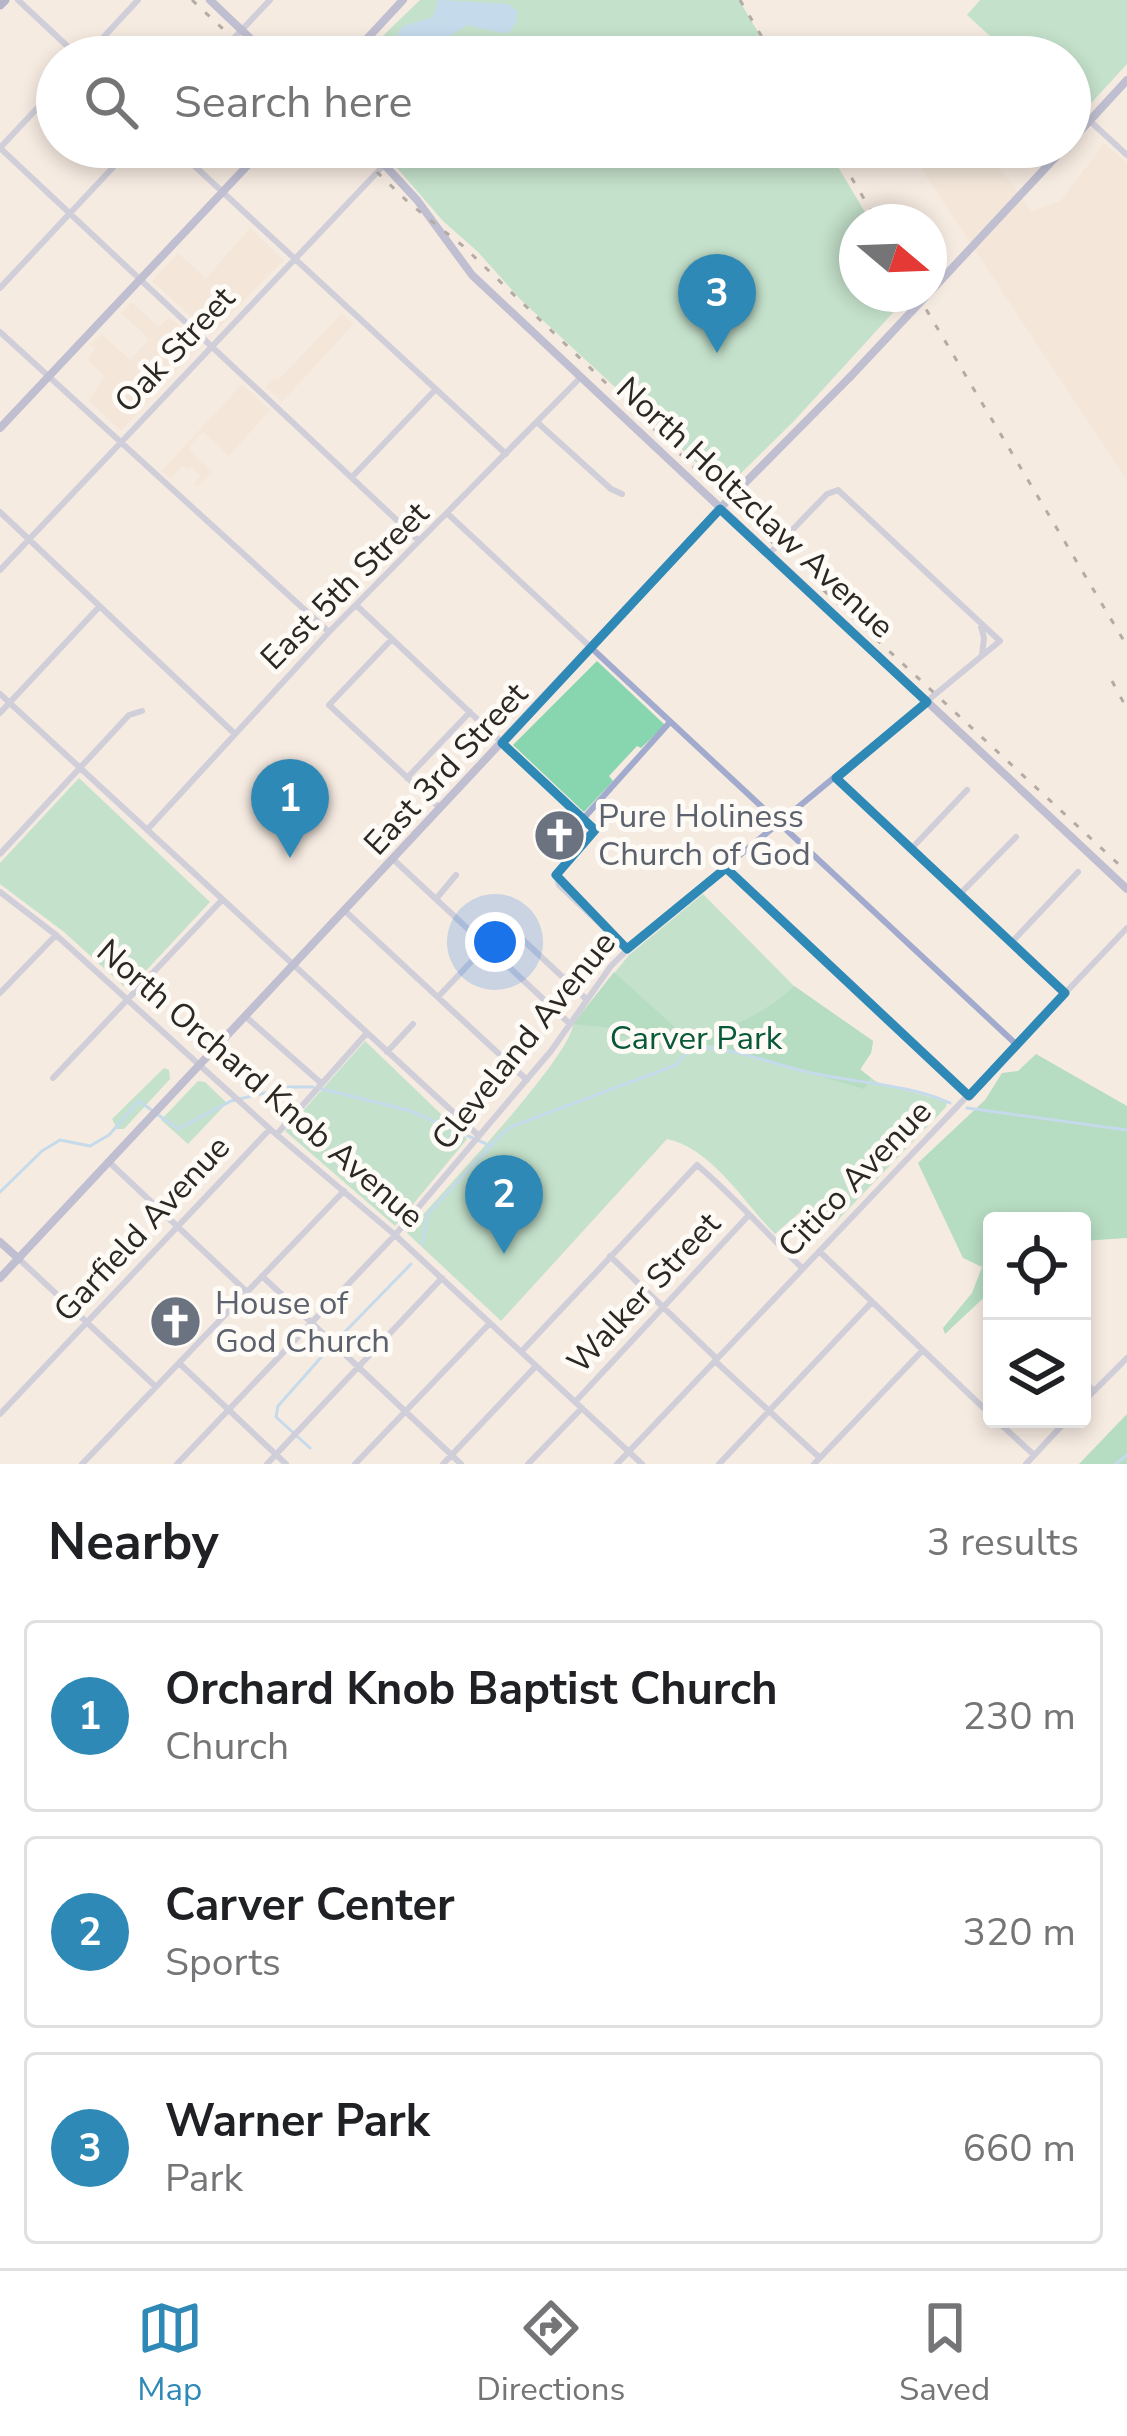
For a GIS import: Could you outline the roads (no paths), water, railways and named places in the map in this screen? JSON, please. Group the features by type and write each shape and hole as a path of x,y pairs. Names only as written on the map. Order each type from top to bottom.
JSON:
{"main road":[{"path":"210,0 247,36"},
{"path":"369,36 400,1"},
{"name":"East 3rd Street","path":"1091,120 1127,80"},
{"path":"0,428 245,168"},
{"name":"North Holtzclaw Avenue","path":"389,168 472,275 1127,889"},
{"name":"East 3rd Street","path":"947,275 1046,168"},
{"name":"East 3rd Street","path":"0,1278 720,509 912,312"},
{"path":"0,1242 19,1259"}],"street":[{"path":"18,0 58,36"},
{"path":"103,36 138,0"},
{"path":"236,36 270,0"},
{"path":"36,109 0,148 418,540"},
{"path":"1091,122 1127,155"},
{"path":"0,288 113,168"},
{"path":"196,168 507,455"},
{"name":"Oak Street","path":"0,570 382,168"},
{"path":"0,332 329,632"},
{"name":"East 5th Street","path":"146,831 329,632 580,378"},
{"path":"352,477 435,390"},
{"path":"538,423 622,494"},
{"path":"770,554 827,494 838,490 972,615 985,638 980,660"},
{"path":"0,512 235,734"},
{"path":"449,514 1017,1045"},
{"path":"356,605 596,830 558,869 556,880 627,949"},
{"path":"0,713 99,607"},
{"name":"Cleveland Avenue","path":"177,1464 395,1234 527,1080 627,949 1000,641 972,615"},
{"path":"392,638 328,705 442,809"},
{"path":"0,694 479,1136"},
{"path":"0,854 129,715 142,711"},
{"path":"407,778 470,712"},
{"path":"583,819 670,722"},
{"path":"836,778 1065,993"},
{"path":"911,849 967,790"},
{"path":"960,894 1016,837"},
{"path":"394,860 569,1023"},
{"path":"726,868 969,1096"},
{"path":"1011,943 1078,872"},
{"path":"436,899 456,875"},
{"name":"North Orchard Knob Avenue","path":"0,892 56,935 395,1234 642,1464"},
{"path":"53,1078 221,901"},
{"path":"345,911 527,1080"},
{"path":"506,924 586,998"},
{"name":"Citico Avenue","path":"617,1464 1127,928"},
{"path":"0,993 56,935"},
{"path":"438,998 486,946"},
{"path":"245,1016 321,1083"},
{"path":"386,1052 413,1024"},
{"name":"Garfield Avenue","path":"0,1414 366,1034"},
{"path":"109,1162 248,1292"},
{"path":"521,1352 698,1165 802,1268"},
{"path":"82,1464 344,1191"},
{"name":"Walker Street","path":"528,1464 748,1216"},
{"path":"820,1252 983,1408"},
{"path":"610,1256 817,1461 922,1351"},
{"path":"19,1259 156,1387"},
{"path":"262,1276 461,1464"},
{"path":"266,1464 442,1278"},
{"path":"719,1464 872,1302"},
{"path":"355,1464 490,1323"},
{"path":"1091,1394 1127,1358"},
{"path":"179,1363 286,1464"},
{"path":"443,1464 536,1366"},
{"path":"1091,1388 1094,1391"},
{"path":"1005,1428 1034,1456"},
{"path":"1026,1464 1060,1428"}],"water":[{"path":"438,0 508,4 517,11 510,32 467,25 450,36 397,36 403,26 433,17"}],"waterway":[{"path":"422,1244 428,1214 502,1134 676,1065 692,1047 899,1088 950,1103"},
{"path":"0,1192 60,1140 90,1146 109,1135 139,1101 178,1129 231,1101 289,1087 313,1087"},
{"path":"322,1089 411,1111 489,1145"},
{"path":"967,1108 1127,1130"},
{"path":"339,1338 411,1264"},
{"path":"310,1448 276,1417 278,1406 325,1353"},
{"path":"1116,1464 1127,1455"}],"railway":[{"path":"192,0 231,36"},
{"path":"740,0 761,36"},
{"path":"373,168 463,246 777,547 1127,872"},
{"path":"846,168 867,204"},
{"path":"928,312 1127,646"},
{"path":"1112,681 1127,709"}],"place":[{"name":"Warner Park","path":"717,353"},
{"name":"Pure Holiness Church of God","path":"559,835"},
{"name":"Orchard Knob Baptist Church","path":"290,858"},
{"name":"Carver Center","path":"504,1254"},
{"name":"House of God Church","path":"176,1322"}],"park label":[{"name":"Carver Park","path":"696,1038"}]}
